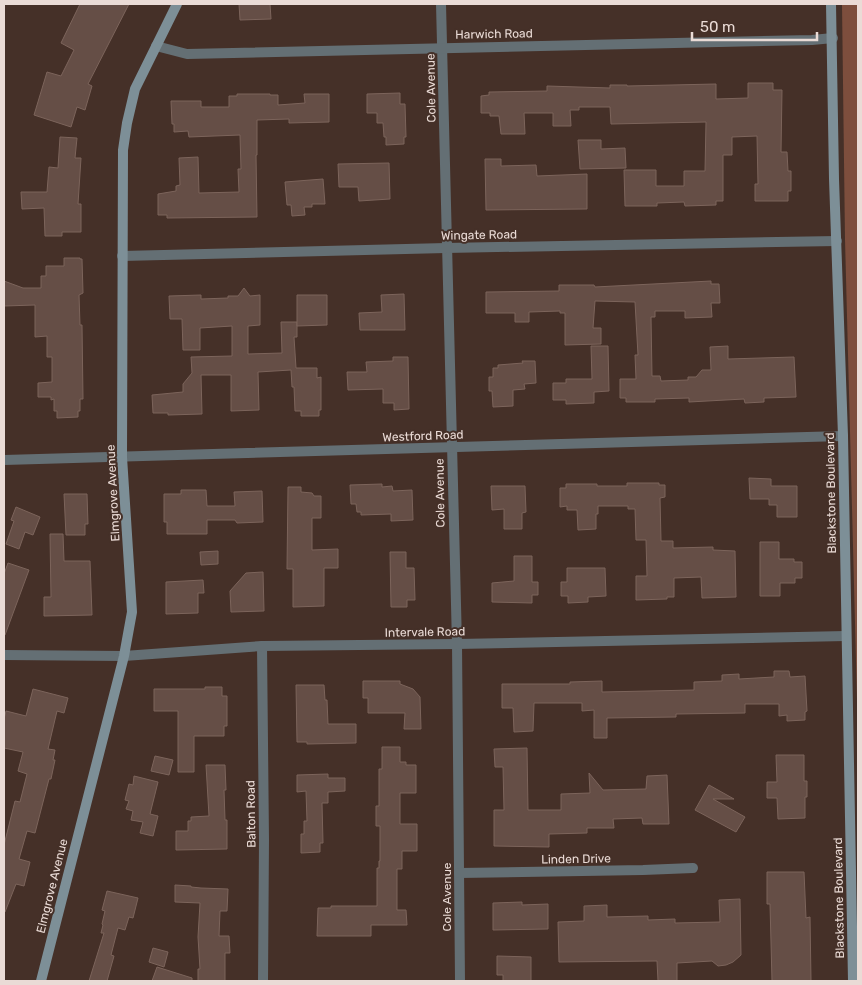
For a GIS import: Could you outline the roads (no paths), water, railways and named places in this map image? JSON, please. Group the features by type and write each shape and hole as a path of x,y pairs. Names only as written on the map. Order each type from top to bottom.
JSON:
{"street":[{"name":"Elmgrove Avenue","path":"41,981 124,656 132,612 122,457 123,150 135,89 177,4"},
{"name":"Cole Avenue","path":"442,4 446,248 457,644 460,981"},
{"name":"Blackstone Boulevard","path":"832,4 834,179 843,436 853,981"},
{"name":"Harwich Road","path":"156,46 187,54 833,38"},
{"name":"Wingate Road","path":"122,256 837,241"},
{"name":"Westford Road","path":"4,460 843,436"},
{"name":"Intervale Road","path":"4,655 124,656 262,646 846,636"},
{"name":"Balton Road","path":"262,646 263,981"},
{"name":"Linden Drive","path":"459,873 694,868"}]}
